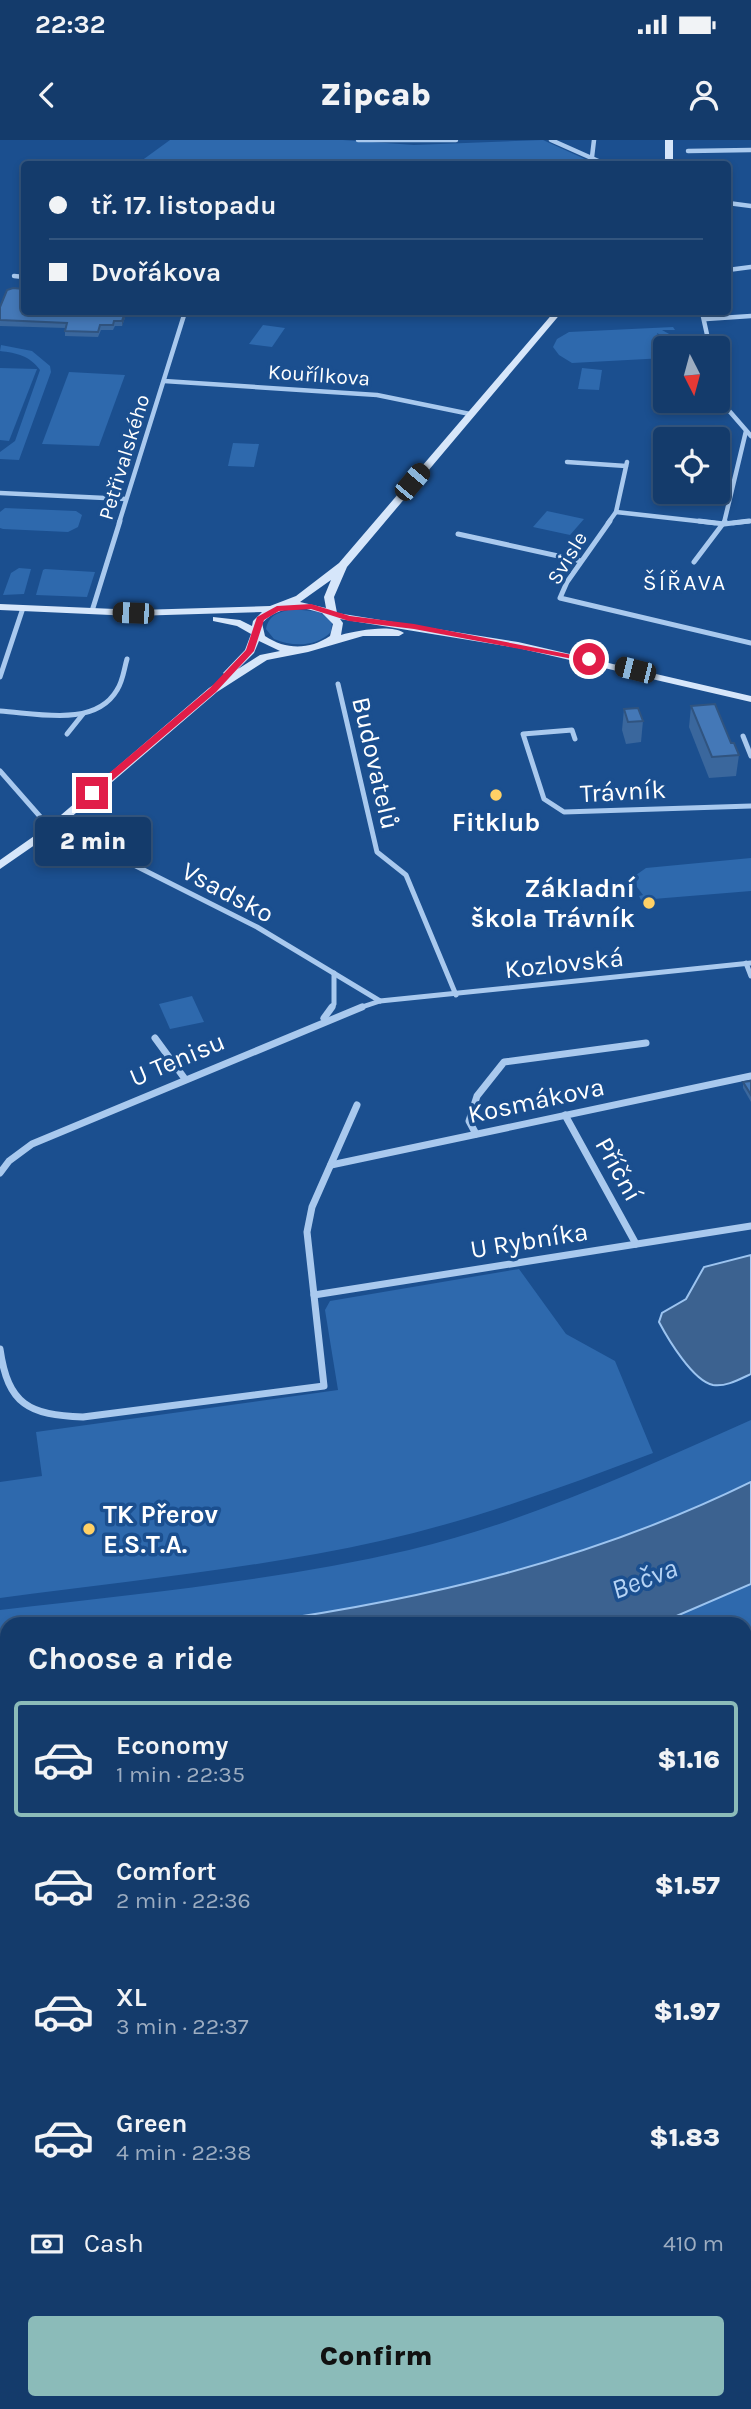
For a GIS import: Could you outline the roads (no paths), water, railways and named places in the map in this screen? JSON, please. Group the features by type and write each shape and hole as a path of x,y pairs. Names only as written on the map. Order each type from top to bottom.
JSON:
{"main road":[{"path":"669,140 669,161"},
{"path":"0,864 51,829 213,690 250,651 257,633 257,624 264,615 313,591 342,565 555,315"},
{"path":"330,641 339,628 332,615 329,597 342,565"},
{"path":"133,613 246,611 311,606 332,615 471,637 612,664 751,699"},
{"path":"0,607 229,620 248,625 271,645 302,650"},
{"path":"213,690 264,657 302,650 330,641 374,633 471,637"}],"street":[{"path":"358,140 456,140"},
{"path":"551,140 599,161"},
{"path":"592,157 594,140"},
{"path":"688,151 751,150"},
{"path":"731,203 751,206"},
{"path":"731,270 751,267"},
{"path":"14,276 21,277"},
{"name":"Petřivalského","path":"92,611 184,315"},
{"path":"704,315 708,336"},
{"path":"706,319 751,316"},
{"name":"Kouřílkova","path":"164,382 377,395 470,414"},
{"path":"730,412 751,436"},
{"path":"694,562 724,524 746,431"},
{"name":"Svisle","path":"567,463 627,464 616,512 581,561 559,598 751,643"},
{"path":"0,493 126,499"},
{"name":"Svisle","path":"616,512 724,524"},
{"path":"724,524 751,521"},
{"path":"458,534 581,561"},
{"path":"0,677 23,608"},
{"path":"67,734 83,714 110,699 118,690 127,659"},
{"name":"Budovatelů","path":"338,684 377,852 406,875 456,995"},
{"path":"0,711 83,714"},
{"name":"Trávník","path":"575,739 572,730 523,734 544,799 555,809 578,814 658,807 751,806"},
{"path":"743,736 751,756"},
{"path":"0,771 51,829"},
{"name":"Vsadsko","path":"51,829 124,860 233,915 380,1001"},
{"path":"748,963 751,976"},
{"name":"Kozlovská","path":"380,1001 748,963"},
{"path":"321,1021 334,1004 334,974"},
{"name":"U Tenisu","path":"0,1173 9,1161 32,1144 321,1021 380,1001"},
{"path":"155,1038 185,1079"},
{"path":"476,1134 470,1115 477,1096 504,1062 646,1043"},
{"name":"Kosmákova","path":"331,1165 751,1076"},
{"path":"0,1349 11,1393 25,1408 46,1416 83,1417 324,1387 307,1232 312,1207 357,1105"},
{"name":"Příční","path":"565,1115 636,1244"},
{"name":"U Rybníka","path":"314,1295 751,1226"}],"water":[{"path":"751,1255 751,1374 728,1384 713,1385 705,1382 689,1368 659,1322 662,1313 686,1299 704,1267"},
{"name":"Bečva","path":"751,1482 751,1584 674,1617 294,1617 379,1603 506,1573 630,1534"}],"place":[{"name":"Fitklub","path":"496,795"},
{"name":"Základní škola Trávník","path":"649,903"},
{"name":"TK Přerov E.S.T.A.","path":"89,1529"}],"district":[{"name":"ŠÍŘAVA","path":"685,582"}]}
